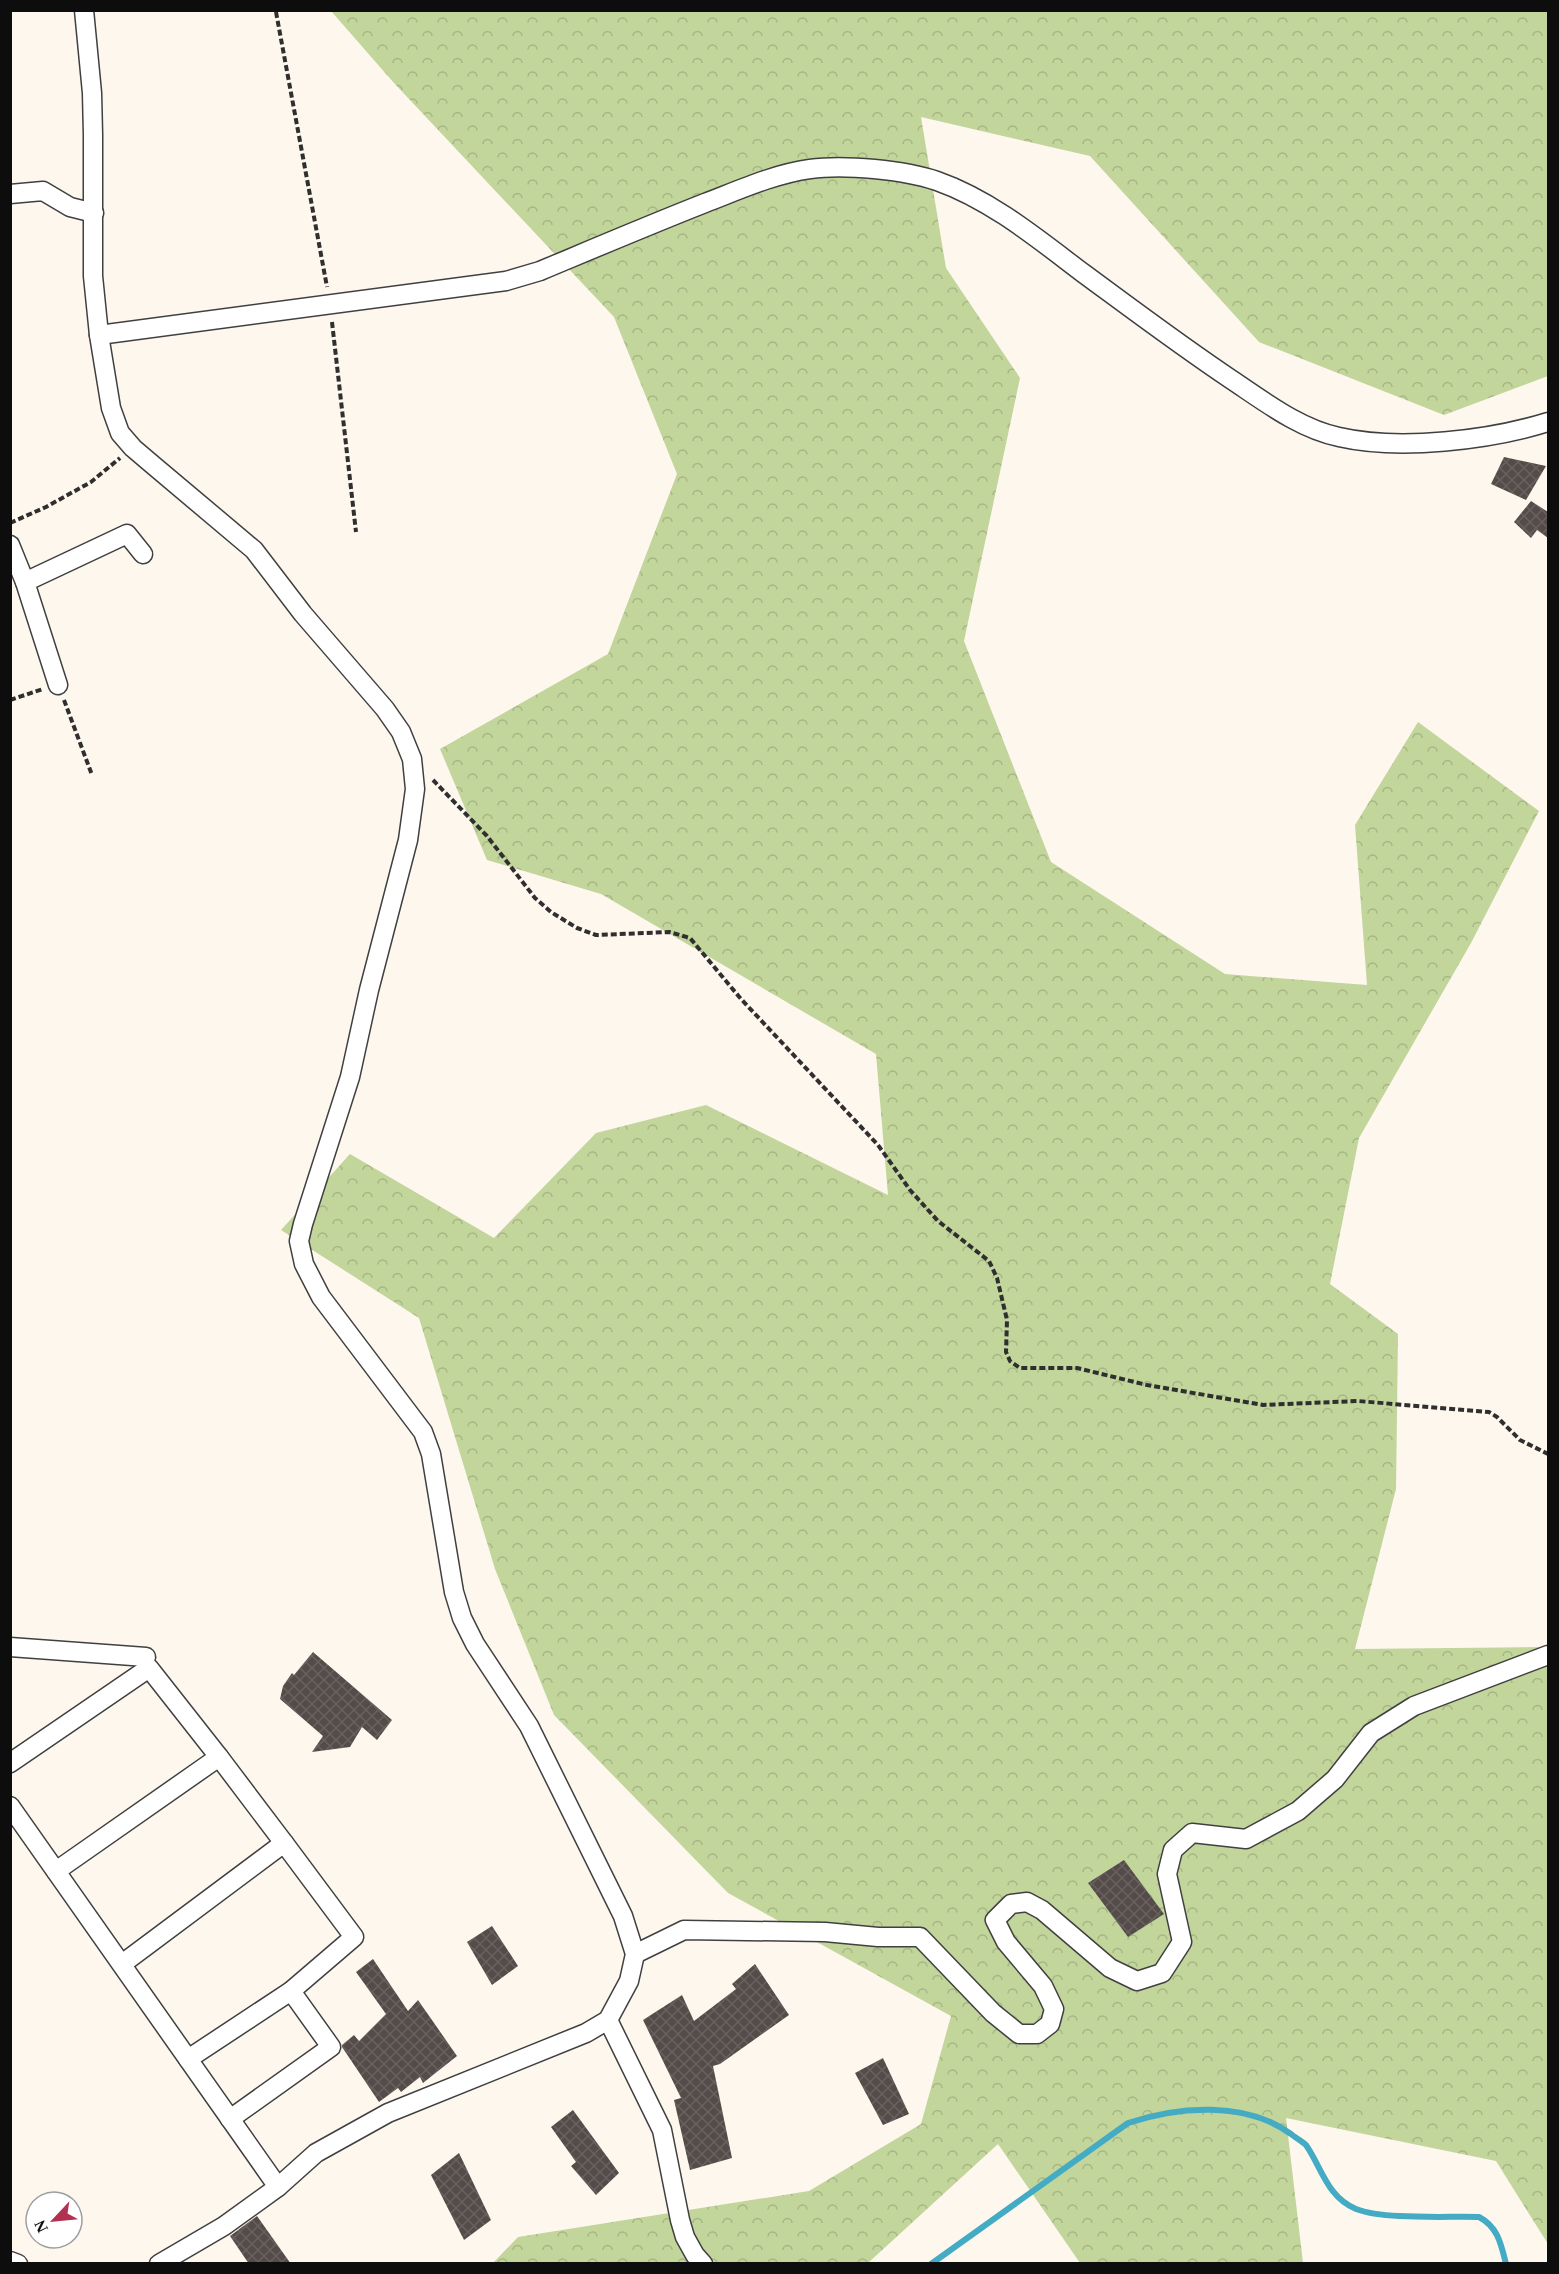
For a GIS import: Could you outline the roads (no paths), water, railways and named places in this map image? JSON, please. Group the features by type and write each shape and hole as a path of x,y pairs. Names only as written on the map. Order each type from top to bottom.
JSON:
{"street":[{"path":"84,10 92,93 93,276 99,335 111,408 120,433 133,448 254,550 303,615 385,709 401,732 412,759 415,789 408,840 387,917 350,1077 299,1241 304,1263 321,1297 423,1432 431,1454 454,1592 462,1618 476,1644 529,1726 623,1916 635,1954 630,1981 608,2020 586,2033 388,2113 316,2153 278,2187 224,2226 159,2264"},
{"path":"99,335 506,282 540,271 762,181 811,169 848,168 892,172 936,181 981,201 1028,232 1179,345 1265,402 1306,426 1338,437 1379,443 1456,440 1519,431 1548,422"},
{"path":"10,194 43,191 70,207 94,213"},
{"path":"25,582 128,534 143,554"},
{"path":"10,545 25,582 58,685"},
{"path":"10,1647 146,1657"},
{"path":"635,1954 684,1930 825,1932 878,1937 920,1937 1002,2020 1019,2034 1037,2034 1050,2024 1054,2008 1042,1986 1006,1942 995,1920 1011,1904 1026,1902 1042,1910 1110,1968 1137,1981 1162,1973 1182,1942 1167,1874 1173,1850 1192,1833 1246,1839 1298,1811 1335,1779 1371,1733 1414,1706 1548,1655"},
{"path":"10,1763 149,1668 219,1756 354,1937 291,1991 188,2059"},
{"path":"56,1871 219,1756"},
{"path":"10,1806 278,2187"},
{"path":"122,1964 284,1843"},
{"path":"230,2119 331,2047 291,1991"},
{"path":"608,2020 662,2130 685,2238 703,2264"},
{"path":"10,2261 18,2264"}],"waterway":[{"path":"931,2264 1128,2123 1190,2110 1233,2112 1273,2123 1306,2145 1332,2190 1346,2204 1356,2209 1383,2215 1479,2217 1495,2231 1506,2264"}]}
